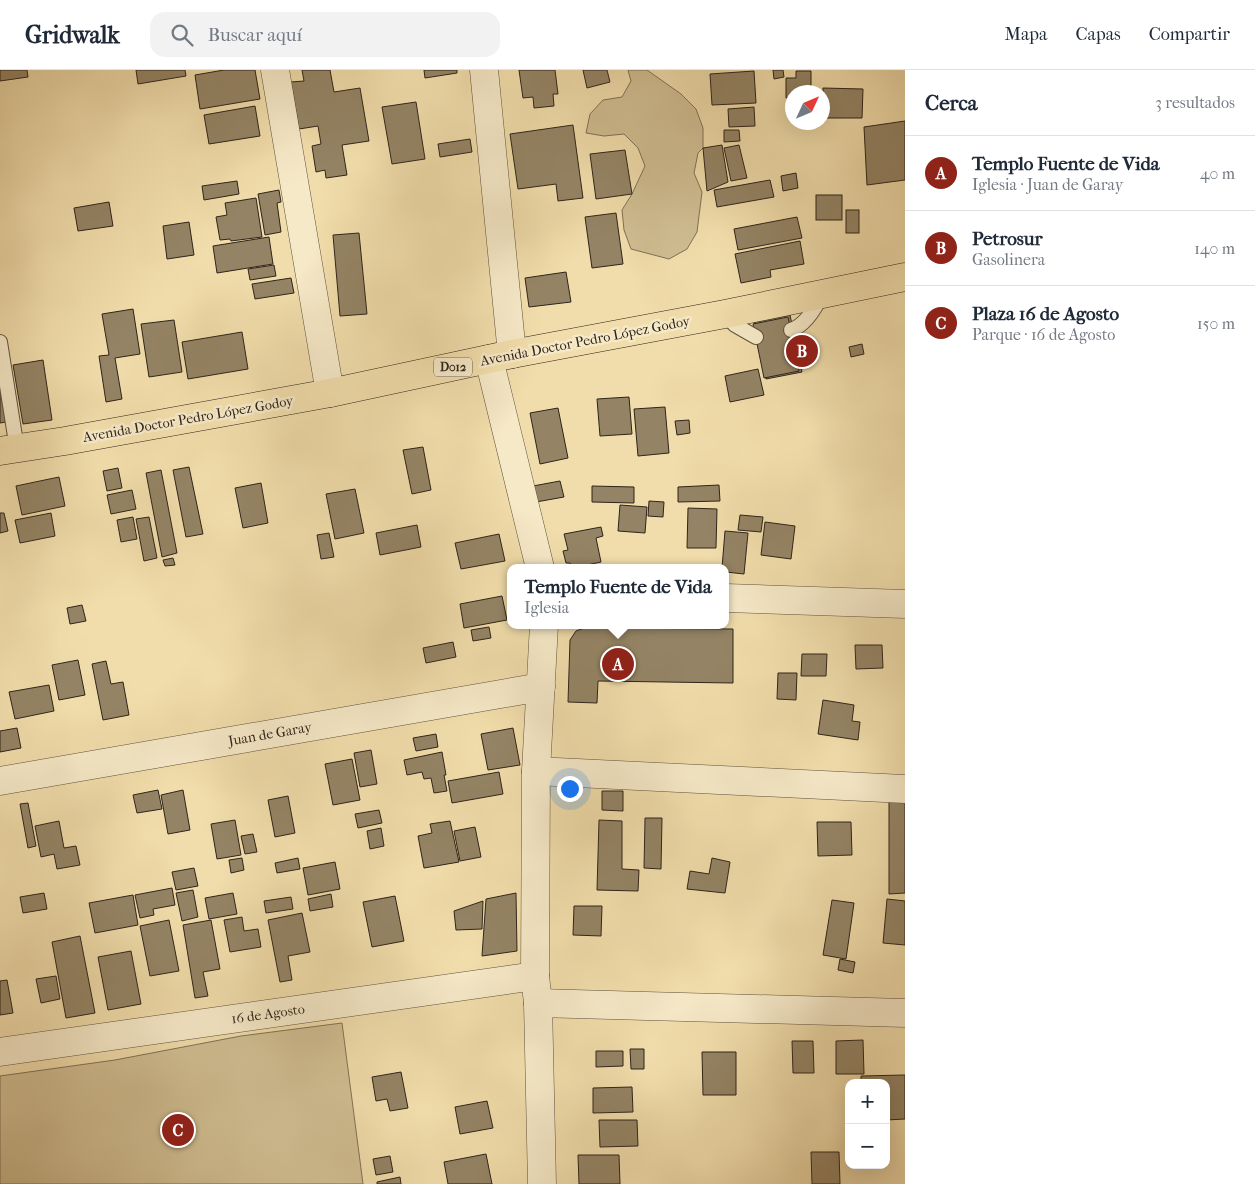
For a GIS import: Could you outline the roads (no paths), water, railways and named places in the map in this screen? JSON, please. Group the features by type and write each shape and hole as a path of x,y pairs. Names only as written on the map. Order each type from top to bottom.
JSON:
{"main road":[{"name":"Avenida Doctor Pedro López Godoy","path":"8,450 330,393 501,356 725,314 905,277"}],"street":[{"path":"275,70 330,393"},
{"path":"484,70 501,356 539,564"},
{"path":"729,598 905,604"},
{"path":"542,1184 538,1003 535,976 536,771 544,629"},
{"name":"Juan de Garay","path":"0,781 540,687"},
{"path":"536,771 905,789"},
{"name":"16 de Agosto","path":"0,1052 535,976"},
{"path":"538,1003 905,1013"}],"lane":[{"path":"791,330 796,328 814,310 823,293"},
{"path":"725,314 734,325 756,337"},
{"path":"0,342 8,450"}],"place":[{"name":"Petrosur","path":"802,351"},
{"name":"Templo Fuente de Vida","path":"618,664"},
{"name":"Plaza 16 de Agosto","path":"178,1130"}]}
